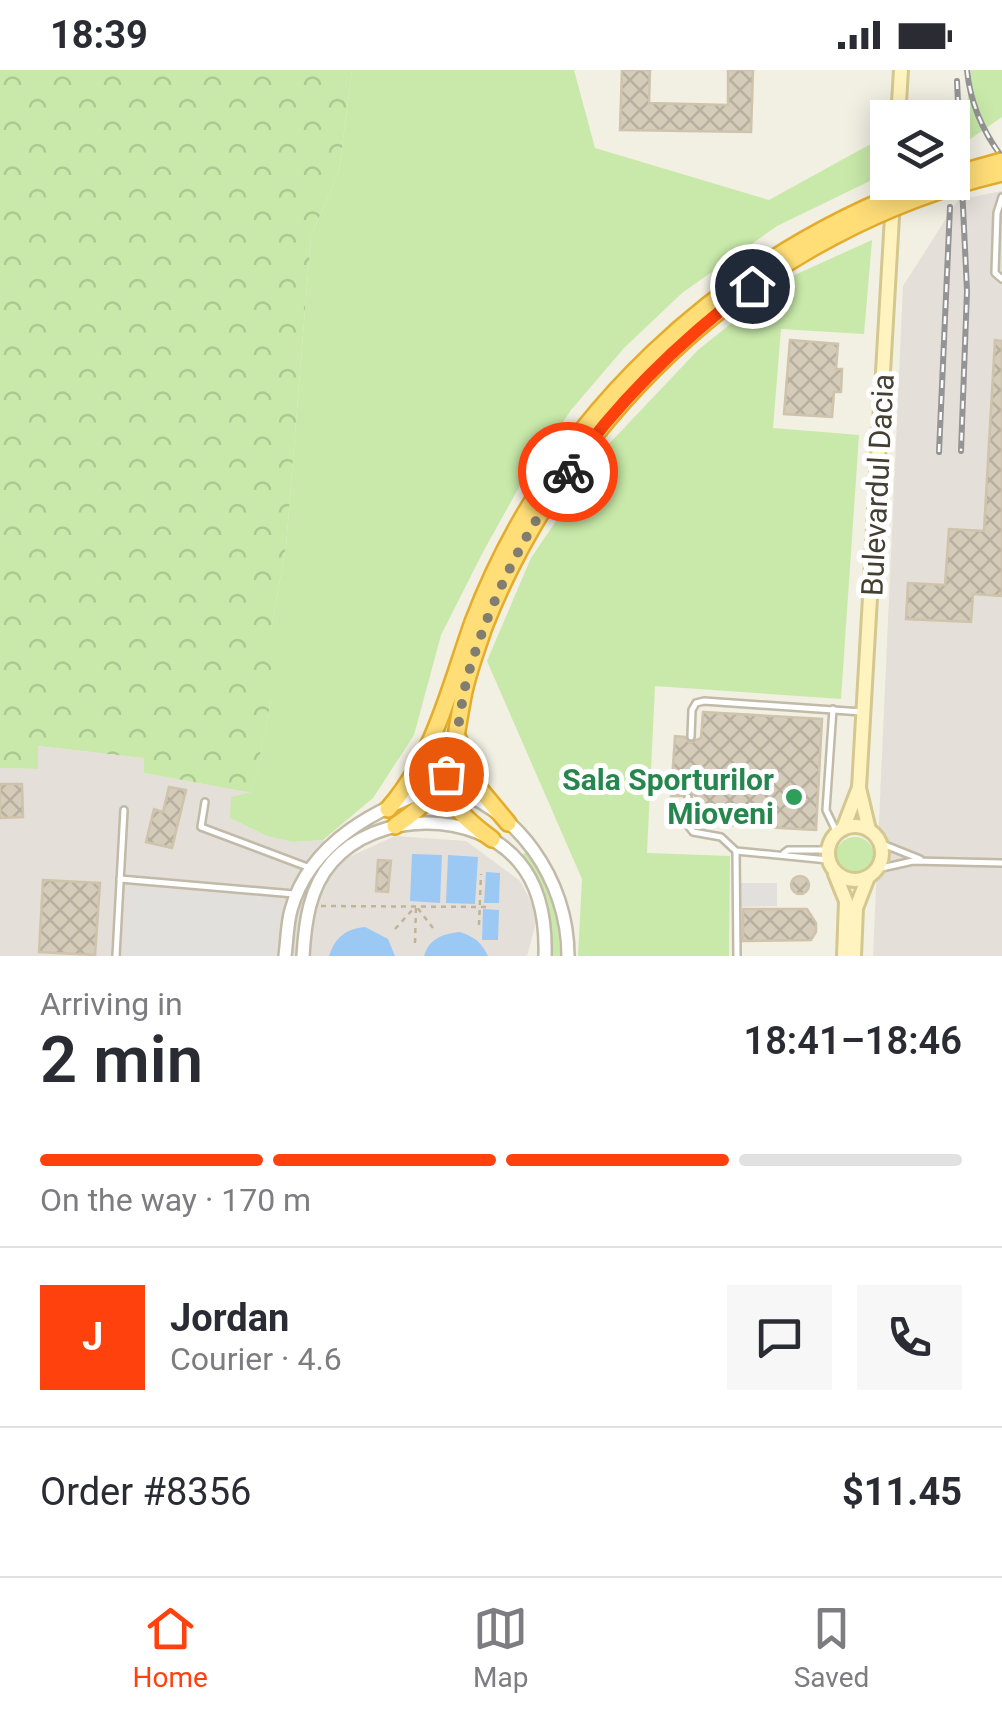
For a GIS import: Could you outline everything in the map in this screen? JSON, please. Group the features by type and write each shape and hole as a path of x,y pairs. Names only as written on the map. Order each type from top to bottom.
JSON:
{"highway":[{"path":"970,169 1002,161"},
{"path":"395,826 441,786 458,738 478,625 555,490 616,409 680,344 752,286 844,231 941,190 1002,174"},
{"path":"388,809 410,784 435,731 504,550 542,485 608,399 660,345 728,289 790,248 886,200"},
{"path":"435,731 441,786 463,816 492,839"},
{"path":"458,738 473,781 508,823"}],"main road":[{"path":"899,100 900,70"},
{"name":"Bulevardul Dacia","path":"859,788 893,200"},
{"path":"844,956 846,901 830,860 859,788"},
{"path":"854,956 856,908 881,861 880,843 869,830 859,788"},
{"path":"840,831 852,826 869,830"},
{"path":"830,860 850,880 872,873"}],"street":[{"path":"286,956 290,914 310,868 344,832 441,786 464,793 508,823 537,854 556,888 565,918 568,956"},
{"path":"303,956 309,906 323,874 340,854 362,839 395,826 446,825 492,839 519,862 533,884 543,914 545,956"}],"lane":[{"path":"1002,197 996,273 1002,279"},
{"path":"691,737 692,710 704,701 864,712"},
{"path":"832,709 826,810 840,831"},
{"path":"688,797 688,828 721,837 736,852 784,854 788,850 830,860"},
{"path":"205,802 200,827 310,868"},
{"path":"116,956 124,810"},
{"path":"880,843 928,861"},
{"path":"736,852 737,956"},
{"path":"872,873 901,862 1002,863"},
{"path":"120,879 297,894"}],"path":[{"path":"479,925 481,874"},
{"path":"309,906 491,907"},
{"path":"395,928 416,906"},
{"path":"416,906 433,928"},
{"path":"415,943 416,906"}],"shaded area":[{"path":"1002,191 1002,956 873,956 903,286 958,200"},
{"path":"37,746 145,758 144,773 252,793 230,818 267,836 294,842 323,840 349,857 395,836 466,841 520,881 538,915 527,956 0,956 0,768 37,769"},
{"path":"736,883 777,883 777,906 737,907"},
{"path":"130,888 278,898 274,956 125,956"}],"green space":[{"path":"0,70 352,70 339,171 311,236 286,546 271,630 271,700 252,793 144,773 144,758 38,746 38,769 0,768"},
{"path":"352,70 574,70 595,148 769,200 870,144 870,181 777,226 682,293 624,348 571,410 523,480 441,635 414,735 373,798 323,840 293,842 267,836 230,818 231,797 252,792 271,700 271,630 286,546 311,236 339,171"},
{"path":"971,70 1002,70 1002,117 970,139"},
{"path":"872,240 864,334 781,329 773,428 859,435 841,699 655,686 647,853 730,856 729,956 578,956 582,879 487,661 531,558 607,446 698,350 788,278"},
{"path":"855,837 869,842 874,856 869,870 855,875 841,870 836,856 841,842"},
{"path":"526,852 552,901 560,956 553,956 549,906 522,855"}],"water":[{"path":"412,854 442,855 440,903 410,901"},
{"path":"448,855 478,857 475,904 446,903"},
{"path":"486,872 500,873 499,903 484,903"},
{"path":"483,909 499,910 498,940 482,940"},
{"path":"365,927 388,939 395,956 329,956 342,935"},
{"path":"459,932 476,940 488,956 424,956 437,938"}],"building":[{"path":"622,70 650,70 649,103 728,105 728,70 753,70 751,132 620,130"},
{"path":"790,340 838,344 836,369 842,369 841,392 834,392 832,417 784,414"},
{"path":"995,340 1002,341 1002,596 973,594 971,622 906,619 908,583 945,585 949,529 984,531"},
{"path":"703,712 822,719 816,830 695,823 697,797 688,791 682,796 671,796 675,736 685,737 690,743 701,738"},
{"path":"0,784 22,784 23,817 0,818"},
{"path":"169,787 186,790 172,848 146,842 154,809 163,812"},
{"path":"378,860 391,861 388,892 376,891"},
{"path":"800,876 809,885 800,894 791,885"},
{"path":"43,880 100,883 95,955 39,952"},
{"path":"743,909 807,909 816,923 816,932 811,940 743,941"}],"railway":[{"path":"967,70 978,116 1002,157"},
{"path":"957,81 967,291 961,451"},
{"path":"939,452 950,207"}],"way so far":[{"path":"446,774 458,738 466,682 493,606 530,530 568,472"}],"place":[{"name":"Sala Sporturilor Mioveni","path":"794,797"}],"route":[{"path":"568,472 646,377 752,286"}]}
